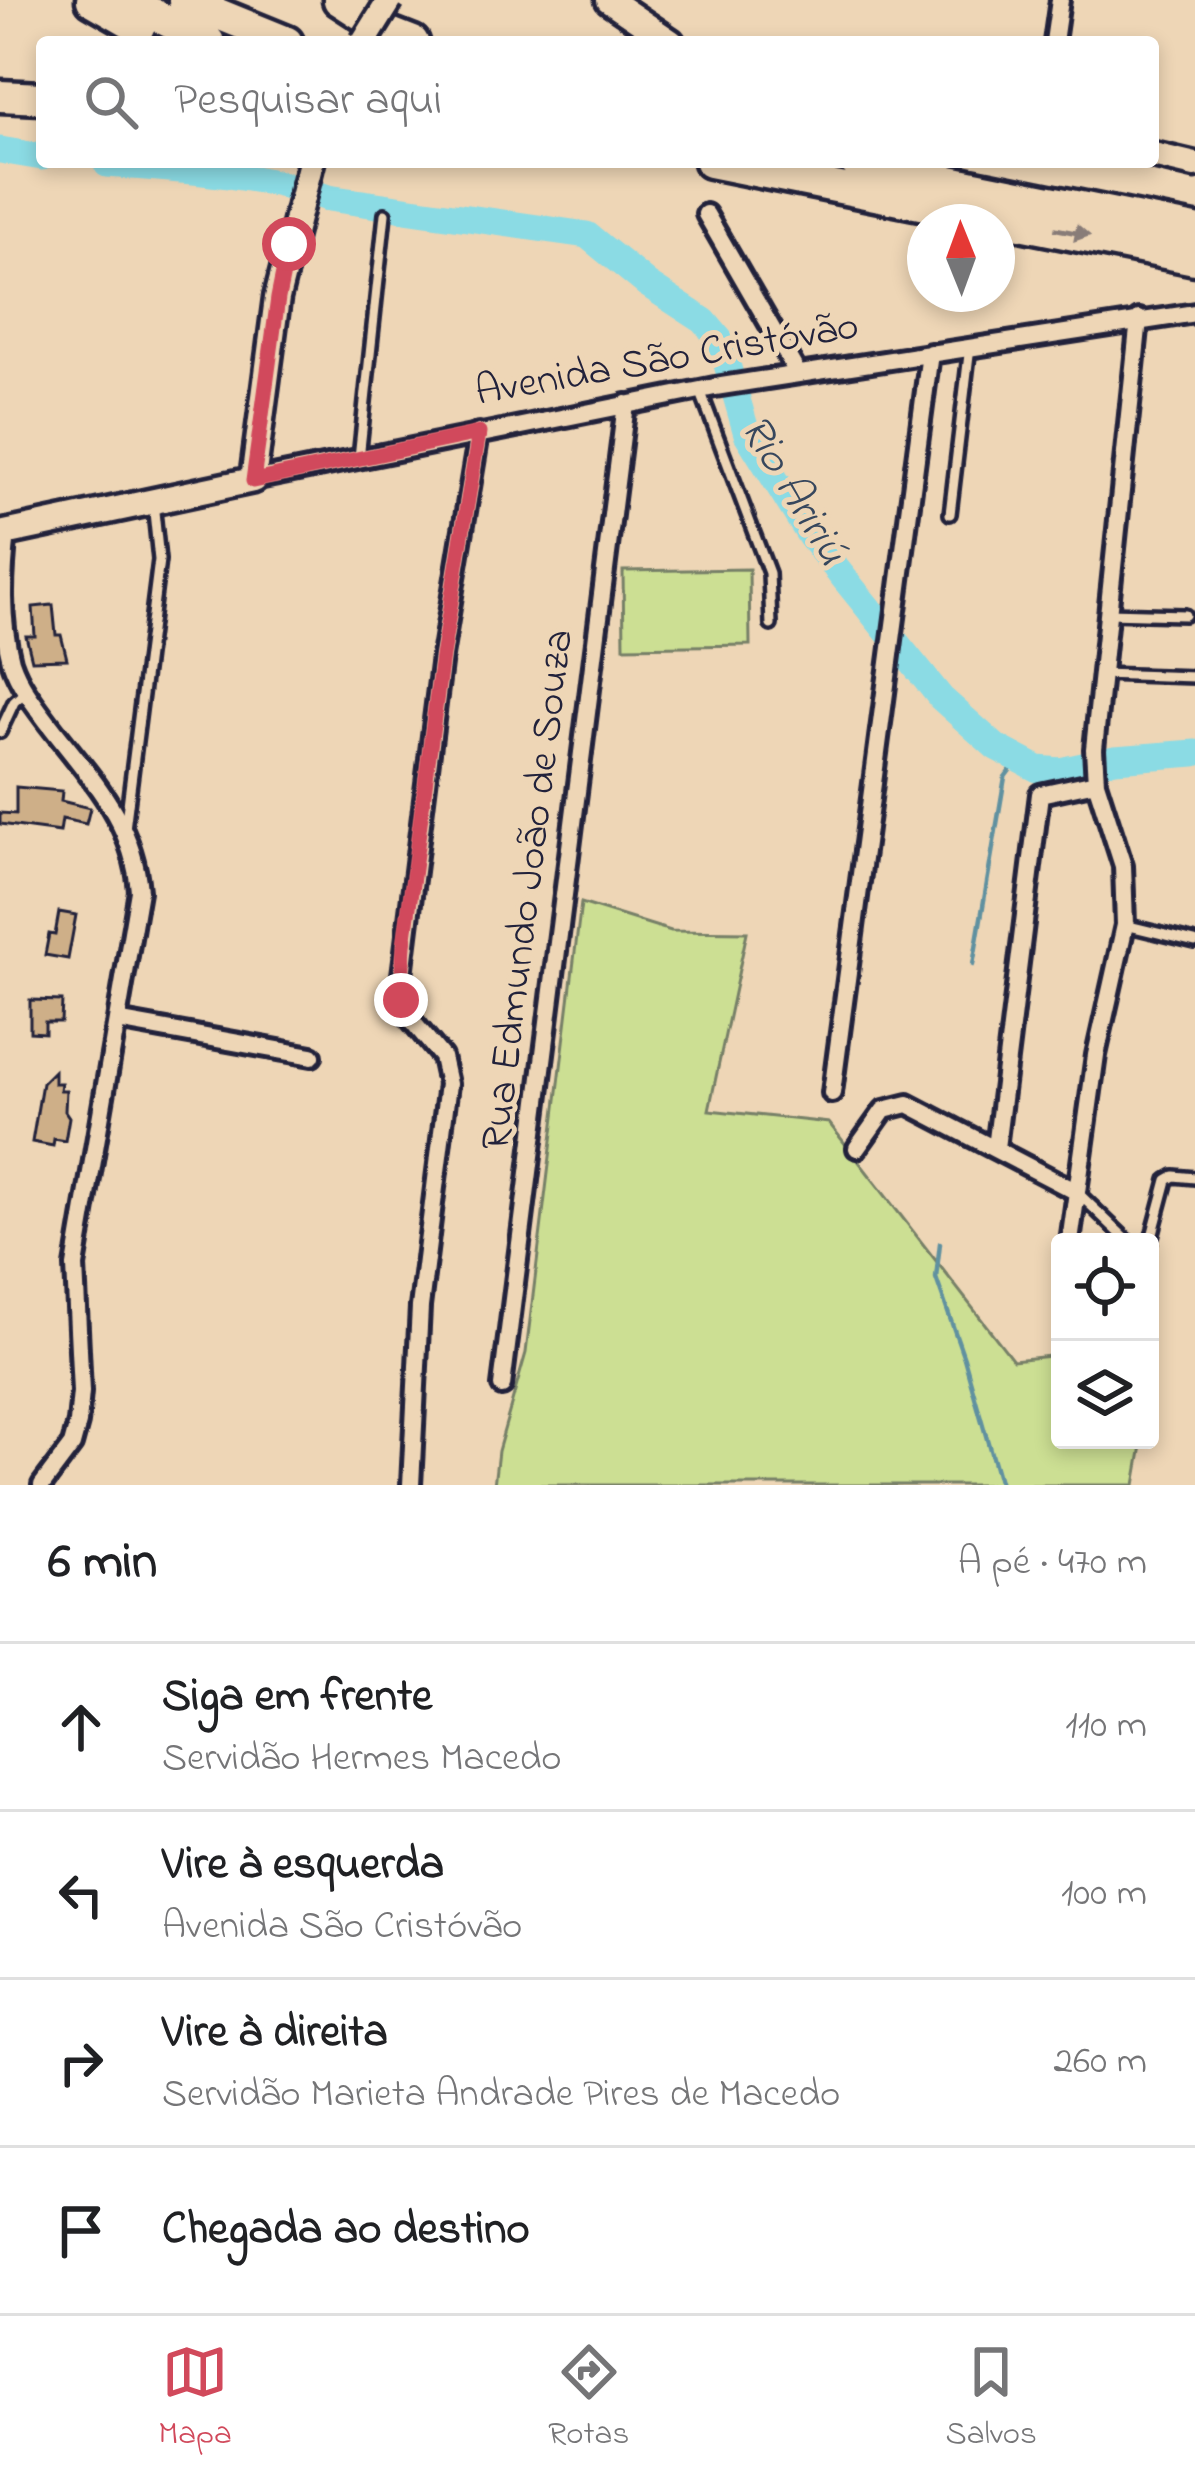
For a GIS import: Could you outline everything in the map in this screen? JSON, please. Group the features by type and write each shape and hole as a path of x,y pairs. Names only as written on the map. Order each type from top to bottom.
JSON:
{"highway":[{"path":"92,0 159,36"},
{"path":"124,0 197,36"},
{"path":"184,0 271,36"},
{"path":"339,0 397,36"},
{"path":"0,96 36,98"},
{"path":"740,168 1195,259"},
{"path":"885,168 1195,230"}],"main road":[{"path":"368,36 390,0"},
{"path":"609,0 662,36"},
{"path":"1159,156 1195,165"},
{"path":"253,481 278,298 310,168"},
{"name":"Avenida São Cristóvão","path":"3,534 253,481"}],"street":[{"path":"1055,36 1060,0"},
{"path":"706,214 798,374"},
{"name":"Avenida São Cristóvão","path":"253,481 707,389 1195,313"},
{"path":"1071,1233 1099,1036 1125,925 1123,866 1095,777 1094,749 1139,319"},
{"path":"832,1093 930,352"},
{"name":"Rua Edmundo João de Souza","path":"502,1386 626,404"},
{"path":"411,1485 421,1306 448,1084 442,1057 403,1010 402,975 439,677 479,433"},
{"path":"3,534 3,628 12,666 25,692 125,829 139,891 75,1266 81,1391 78,1423 72,1445 42,1485"},
{"path":"996,1148 1040,794 1095,777"},
{"path":"117,1022 312,1056"},
{"path":"856,1148 890,1106 918,1107 1077,1192"}],"lane":[{"path":"358,458 386,214"},
{"path":"950,514 970,346"},
{"path":"707,389 769,573 771,626"},
{"path":"125,829 159,560 153,502"},
{"path":"1108,613 1185,615"},
{"path":"1100,674 1195,677"},
{"path":"0,732 14,702 25,692"},
{"path":"1125,925 1195,942"},
{"path":"1153,1233 1167,1180 1195,1178"},
{"path":"1077,1192 1120,1233"}],"green space":[{"path":"749,569 750,645 624,647 623,571"},
{"path":"581,903 671,931 747,932 709,1110 829,1123 1013,1360 1051,1356 1051,1449 1141,1449 1135,1485 494,1485 498,1451 526,1353"}],"building":[{"path":"53,605 56,635 61,635 67,659 32,660 26,636 35,636 33,607"},
{"path":"16,787 62,791 61,801 90,808 86,824 62,819 60,832 0,824 0,813 16,814"},
{"path":"59,912 76,915 68,959 45,955"},
{"path":"30,1000 62,1001 61,1022 45,1022 45,1033 30,1032"},
{"path":"54,1071 54,1083 66,1090 69,1117 65,1141 54,1139 53,1146 32,1142 42,1083"}],"waterway":[{"name":"Rio Aririú","path":"0,150 36,156"},
{"name":"Rio Aririú","path":"154,168 247,178 328,198 587,235 647,284 704,321 720,340 747,434 810,536 941,698 996,747 1038,769 1060,771 1115,759 1195,753"},
{"path":"973,965 1005,777 1017,761"},
{"path":"940,1243 936,1278 1000,1485"}],"route":[{"path":"289,244 253,481 479,433 442,656 401,1000"}]}
